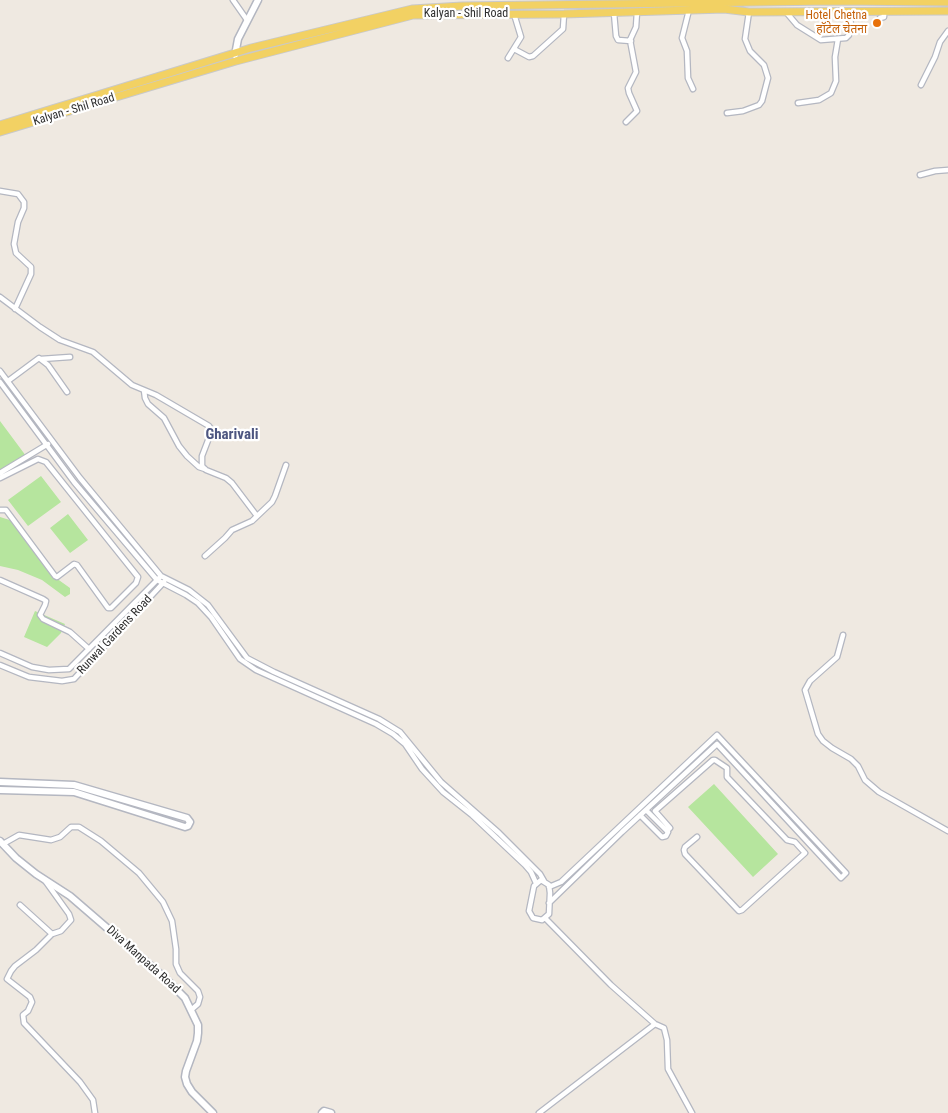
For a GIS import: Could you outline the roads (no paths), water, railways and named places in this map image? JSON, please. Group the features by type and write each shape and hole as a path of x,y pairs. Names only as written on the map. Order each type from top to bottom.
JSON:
{"main road":[{"name":"Kalyan - Shil Road","path":"0,125 235,57 366,24 412,8 679,2 721,4 841,1 948,2"},
{"name":"Kalyan - Shil Road","path":"491,6 514,14 564,14 637,12 693,4"},
{"name":"Kalyan - Shil Road","path":"721,4 749,12 850,11 882,15 948,11"},
{"name":"Kalyan - Shil Road","path":"0,132 235,57"}],"street":[{"path":"233,0 247,20"},
{"path":"235,57 238,39 258,0"},
{"path":"693,4 682,38 687,51 688,78 693,89"},
{"path":"786,12 797,25 821,40 846,38 849,35 850,11"},
{"path":"626,122 637,111 628,88 636,72 630,41 636,27 637,12"},
{"path":"727,113 743,112 759,105 762,101 768,78 764,65 750,51 745,39 749,12"},
{"path":"614,13 618,40 630,41"},
{"path":"508,58 521,37 514,14"},
{"path":"514,49 529,57 533,56 563,29 564,14"},
{"path":"921,86 940,42 948,31"},
{"path":"798,103 819,100 831,92 836,81 835,57 838,39"},
{"path":"920,175 935,170 948,170"},
{"path":"0,191 18,194 24,202 14,244 16,253 31,267 31,274 15,309"},
{"path":"0,297 60,340 93,352 132,385 156,395 205,423 212,430 202,456 202,466 206,470"},
{"path":"8,382 38,358 70,357"},
{"path":"42,359 67,392"},
{"path":"0,371 80,478 164,577 189,590 208,605 247,658 256,664 379,719 400,732 441,782 531,872 536,883"},
{"path":"0,382 109,525 157,580 198,603 211,617 246,665 394,734 405,744 422,769 443,792 474,814 540,874 549,887 550,903 549,914 545,918 537,920 533,918 529,911 534,886 541,880 544,881"},
{"path":"144,390 148,404 164,418 179,446 187,456 199,467 226,478 232,483 257,516"},
{"path":"0,473 52,441"},
{"path":"0,478 38,459 46,462 138,577 136,583 111,608 108,608 77,565 74,564 57,577 55,576 6,510 0,510"},
{"path":"205,556 232,530 252,521 276,496 286,465"},
{"name":"Runwal Gardens Road","path":"0,653 32,667 69,669 157,580 164,577"},
{"name":"Runwal Gardens Road","path":"0,665 29,677 62,681 74,679 163,584 164,577"},
{"path":"0,580 43,598 46,601 40,615 44,620 70,632 89,649"},
{"path":"842,635 837,657 810,681 805,690 818,734 823,741 854,763 862,772 865,780 879,792 948,831"},
{"path":"717,734 846,873 841,878 717,744 717,734"},
{"path":"549,887 561,882 717,734"},
{"path":"550,903 622,832 717,744"},
{"path":"640,815 662,837 666,836 670,828 655,811 713,760 718,760 727,768 728,777 787,840 795,842 805,853 739,911 685,854 685,847 697,837"},
{"path":"0,782 74,785 187,818 190,822 185,827 74,792 0,790"},
{"path":"646,810 667,832"},
{"path":"1,842 19,835 51,840 60,837 71,826 79,827 101,841 139,873 163,902 172,921 176,964 180,973 198,991 200,997 198,1004 191,1010"},
{"path":"618,827 622,832"},
{"name":"Diva Manpada Road","path":"1,842 16,858 46,881 70,896 166,978 185,998 198,1025 198,1033 186,1071 187,1084 212,1113"},
{"path":"46,881 69,914 71,920 62,931 52,934 16,966 7,979 30,998 32,1002 28,1011 23,1015 24,1023 80,1082 93,1100 95,1113"},
{"path":"20,905 52,934"},
{"path":"545,918 611,985 655,1024 664,1028 667,1040 668,1070 692,1113"},
{"path":"539,1113 655,1024"},
{"path":"322,1113 324,1111 332,1113"}],"place":[{"name":"Hotel Chetna हॉटेल चेतना","path":"877,23"}],"district":[{"name":"Gharivali","path":"232,435"}]}
